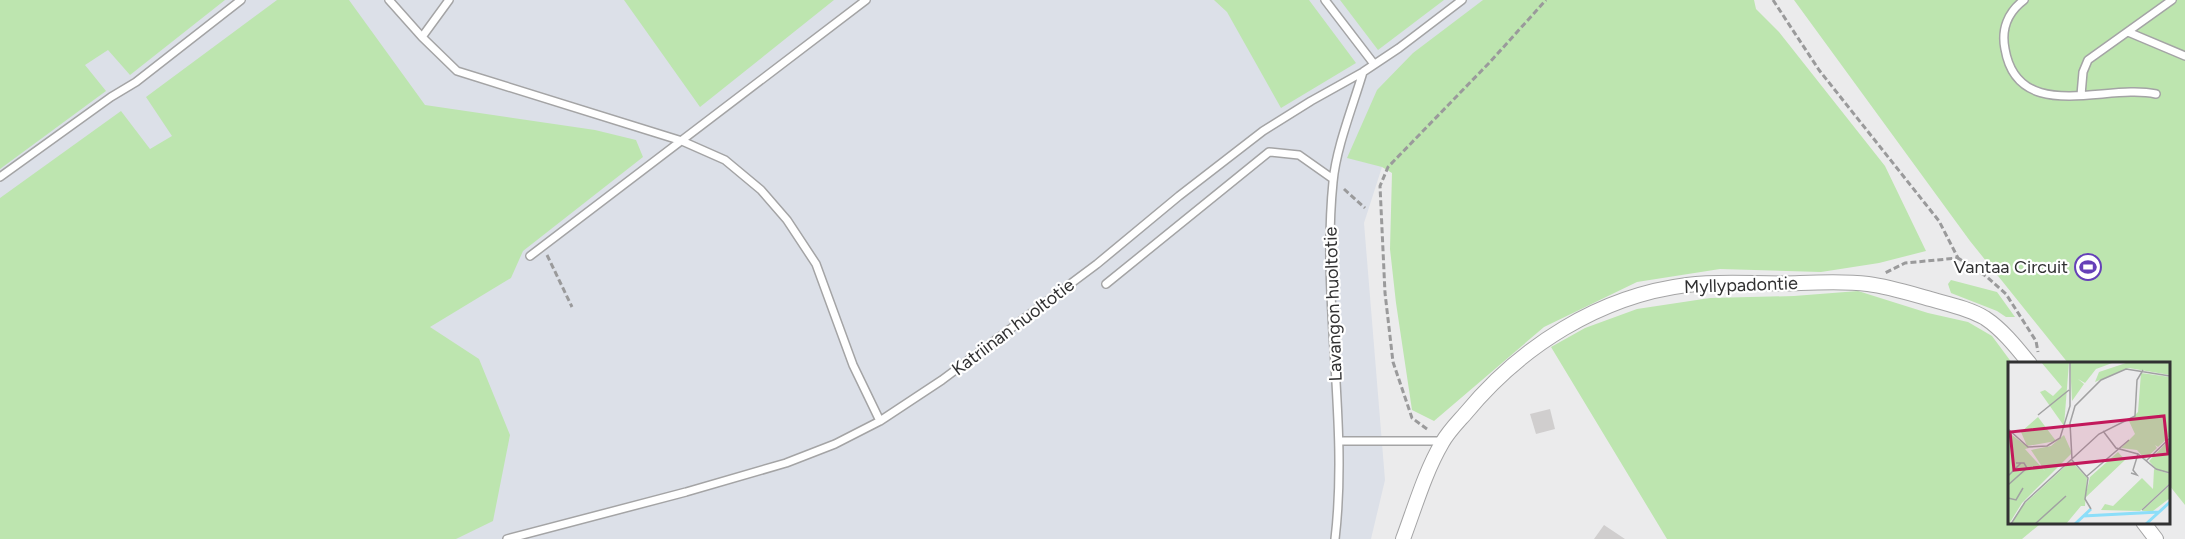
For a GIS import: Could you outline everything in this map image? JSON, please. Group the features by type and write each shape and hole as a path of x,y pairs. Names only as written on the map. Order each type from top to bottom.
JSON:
{"street":[{"name":"Myllypadontie","path":"1403,539 1433,460 1443,441 1496,379 1539,344 1563,328 1613,304 1645,294 1687,285 1836,282 1868,284 1956,306 1986,319 2035,360"},
{"path":"2145,524 2156,539"}],"lane":[{"path":"0,177 111,97 136,82 241,0"},
{"path":"389,0 457,71 682,141 725,160 761,190 787,220 816,264 853,365 880,421"},
{"path":"422,37 449,0"},
{"path":"530,256 866,0"},
{"path":"1325,0 1374,64"},
{"name":"Katriinan huoltotie","path":"507,539 786,463 835,444 880,421 942,380 1097,264 1263,131 1311,100 1363,72 1462,0"},
{"path":"2024,0 2009,15 2004,45 2007,64 2020,82 2032,90 2059,97 2132,91 2156,94"},
{"path":"2081,95 2083,72 2088,60 2172,0"},
{"path":"2128,32 2185,56"},
{"name":"Lavangon huoltotie","path":"1335,539 1339,513 1339,441 1330,312 1330,214 1333,179 1363,72"},
{"path":"1106,284 1269,152 1299,154 1333,179"},
{"path":"1339,441 1443,441"}],"path":[{"path":"1412,417 1393,362 1385,293 1380,186 1388,166 1482,70 1546,0"},
{"path":"1773,0 1819,70 1939,221 1958,258 1987,277 2006,294 2036,341 2035,360"},
{"path":"1333,179 1365,208"},
{"path":"543,247 572,307"},
{"path":"1886,272 1905,263 1958,258"}],"shaded area":[{"path":"0,0 1539,0 1382,167 1364,223 1385,480 1371,539 0,539"}],"green space":[{"path":"0,0 225,0 130,75 108,50 85,65 106,91 0,169"},
{"path":"277,0 349,0 425,105 595,130 636,140 643,157 523,251 511,278 430,327 479,359 510,435 493,521 456,539 0,539 0,198 121,111 150,149 172,136 146,97"},
{"path":"624,0 834,0 700,107"},
{"path":"1214,0 1309,0 1356,63 1281,108 1227,12"},
{"path":"1340,0 1444,0 1378,50"},
{"path":"1483,0 1754,0 1756,9 1779,32 1885,166 1926,251 1879,263 1821,272 1720,269 1637,282 1544,327 1434,421 1412,410 1390,249 1392,173 1382,167 1347,158 1377,90 1413,53"},
{"name":"Vantaa Circuit","path":"1794,0 2185,0 2185,505 2170,486 2170,362 2067,362 1970,241"},
{"path":"1951,280 1997,292 2015,317 2006,317 1997,311 1951,293 1948,284"},
{"path":"1858,291 1928,313 1968,322 1992,336 2011,362 2008,362 2008,524 2039,525 2022,539 1667,539 1551,347 1585,328 1637,309 1710,298 1794,296"}],"building":[{"path":"1550,409 1555,429 1536,434 1530,414"},
{"path":"1604,525 1625,539 1594,539"}],"place":[{"name":"Vantaa Circuit","path":"2088,267"}]}
